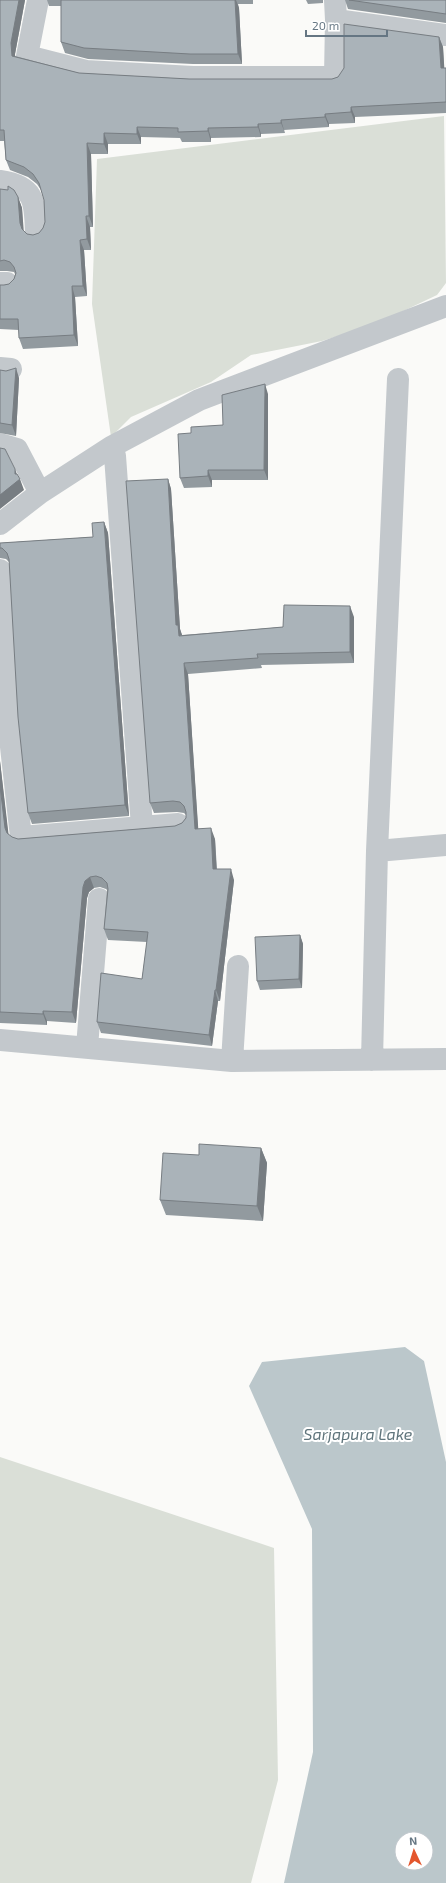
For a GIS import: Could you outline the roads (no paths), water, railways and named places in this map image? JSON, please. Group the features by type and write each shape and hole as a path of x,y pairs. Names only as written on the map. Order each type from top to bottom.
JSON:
{"street":[{"path":"38,0 27,56 86,71 193,77 335,77 336,10 446,35"},
{"path":"0,181 19,187 33,198 35,207 36,233"},
{"path":"0,524 40,493 111,447 199,400 446,306"},
{"path":"372,1060 377,851 398,379"},
{"path":"0,444 17,449 40,493"},
{"path":"111,447 115,456 142,826"},
{"path":"0,570 5,730 21,837 178,824"},
{"path":"377,851 446,845"},
{"path":"87,1047 98,899"},
{"path":"232,1061 238,966"},
{"path":"0,1040 232,1061 446,1058"}],"water":[{"name":"Sarjapura Lake","path":"405,1347 424,1361 446,1462 446,1883 284,1883 313,1752 312,1529 249,1386 262,1362"}]}
